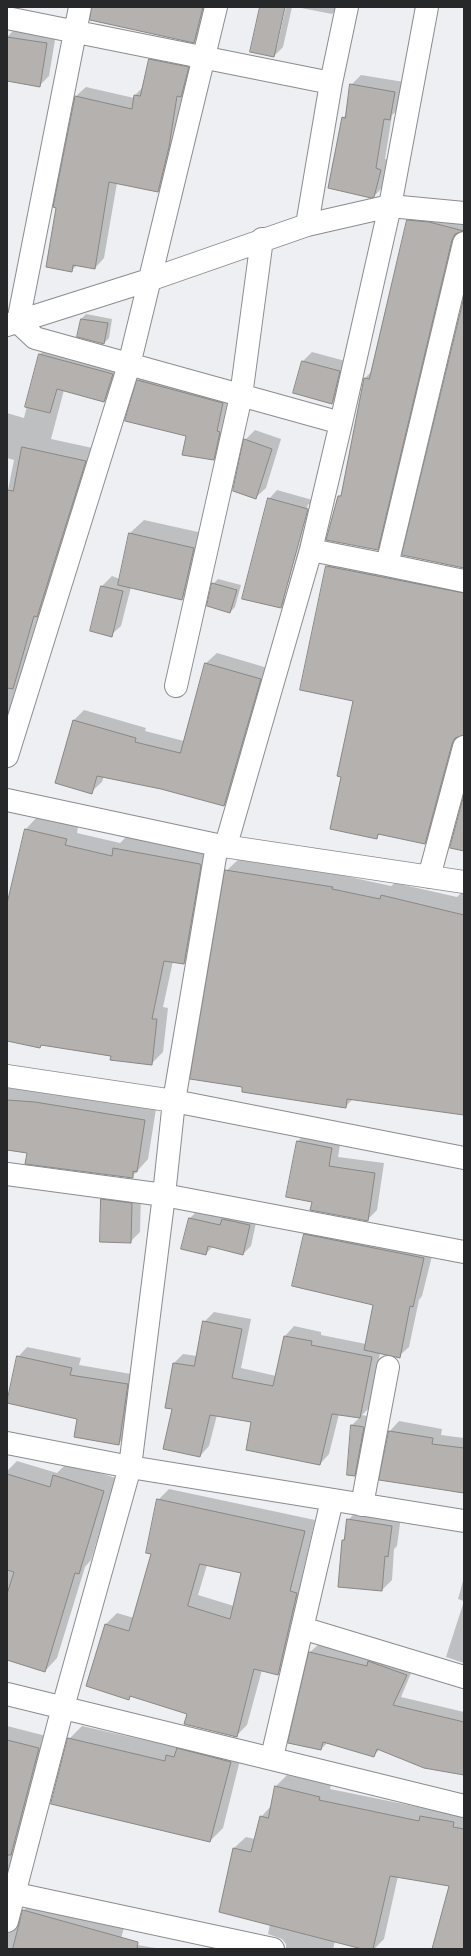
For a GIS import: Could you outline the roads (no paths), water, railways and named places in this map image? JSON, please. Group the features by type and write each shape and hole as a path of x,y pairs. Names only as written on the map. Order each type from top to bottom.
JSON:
{"street":[{"path":"13,324 80,7"},
{"path":"7,756 128,365 205,58 216,7"},
{"path":"307,224 331,83 347,7"},
{"path":"7,1921 11,1893 130,1467 164,1195 174,1101 222,845 311,550 390,206 427,7"},
{"path":"7,18 331,83"},
{"path":"13,324 149,280 307,224 390,206 464,213"},
{"path":"176,686 241,396 262,239"},
{"path":"387,565 464,243"},
{"path":"13,324 35,338 341,424"},
{"path":"311,550 464,581"},
{"path":"429,877 464,747"},
{"path":"7,800 222,845 464,882"},
{"path":"7,1076 174,1101 464,1158"},
{"path":"7,1174 164,1195 464,1252"},
{"path":"362,1505 388,1367"},
{"path":"7,1443 130,1467 464,1521"},
{"path":"272,1757 332,1500"},
{"path":"302,1628 464,1677"},
{"path":"7,1694 63,1706 272,1757 464,1806"},
{"path":"11,1893 273,1949"}]}
